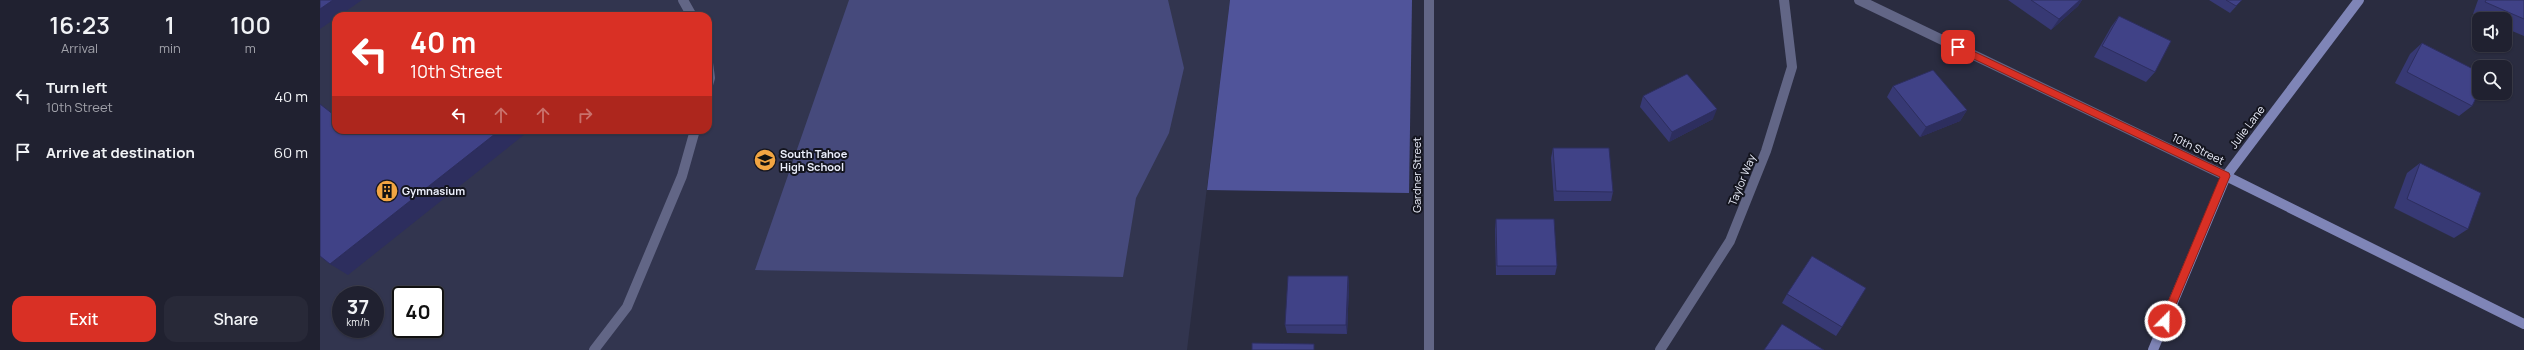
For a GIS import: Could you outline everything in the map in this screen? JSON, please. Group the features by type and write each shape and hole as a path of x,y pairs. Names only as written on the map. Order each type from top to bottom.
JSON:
{"street":[{"path":"683,0 690,12"},
{"name":"Gardner Street","path":"1429,0 1429,350"},
{"name":"Taylor Way","path":"1660,350 1730,240 1766,152 1792,67 1784,0"},
{"name":"10th Street","path":"1859,0 2226,176 2524,324"},
{"name":"Julie Lane","path":"2152,350 2226,176 2359,0"},
{"path":"594,350 627,307 682,176 694,134"}],"shaded area":[{"name":"South Tahoe High School","path":"320,0 1230,0 1187,350 320,350"},
{"path":"849,0 1168,0 1184,68 1169,133 1136,198 1123,277 755,270"},
{"path":"1230,0 1412,0 1409,193 1207,190"}],"building":[{"path":"320,0 333,0 320,9"},
{"path":"2031,0 2080,0 2059,19"},
{"path":"2226,0 2242,0 2236,6"},
{"path":"2486,0 2524,0 2524,19 2512,14 2512,12 2508,12 2485,2"},
{"path":"2119,16 2171,41 2155,72 2102,46"},
{"path":"2422,43 2472,68 2472,100 2475,100 2472,106 2407,72"},
{"path":"1933,70 1967,110 1926,127 1893,86"},
{"path":"1687,74 1717,109 1672,132 1643,96"},
{"name":"Gymnasium","path":"320,104 332,113 332,134 495,134 330,264 320,256"},
{"path":"1553,148 1609,148 1613,192 1556,191"},
{"path":"2420,163 2481,193 2468,229 2407,199"},
{"path":"1496,219 1554,219 1557,266 1497,266"},
{"path":"1812,256 1866,288 1842,327 1787,294"},
{"path":"1288,276 1348,276 1346,325 1285,325"},
{"path":"1782,324 1824,350 1764,350"},
{"path":"1252,343 1314,344 1314,350 1252,350"}],"place":[{"name":"South Tahoe High School","path":"765,160"},
{"name":"Gymnasium","path":"387,191"}],"route":[{"path":"1958,47 2226,176 2165,321"}]}
